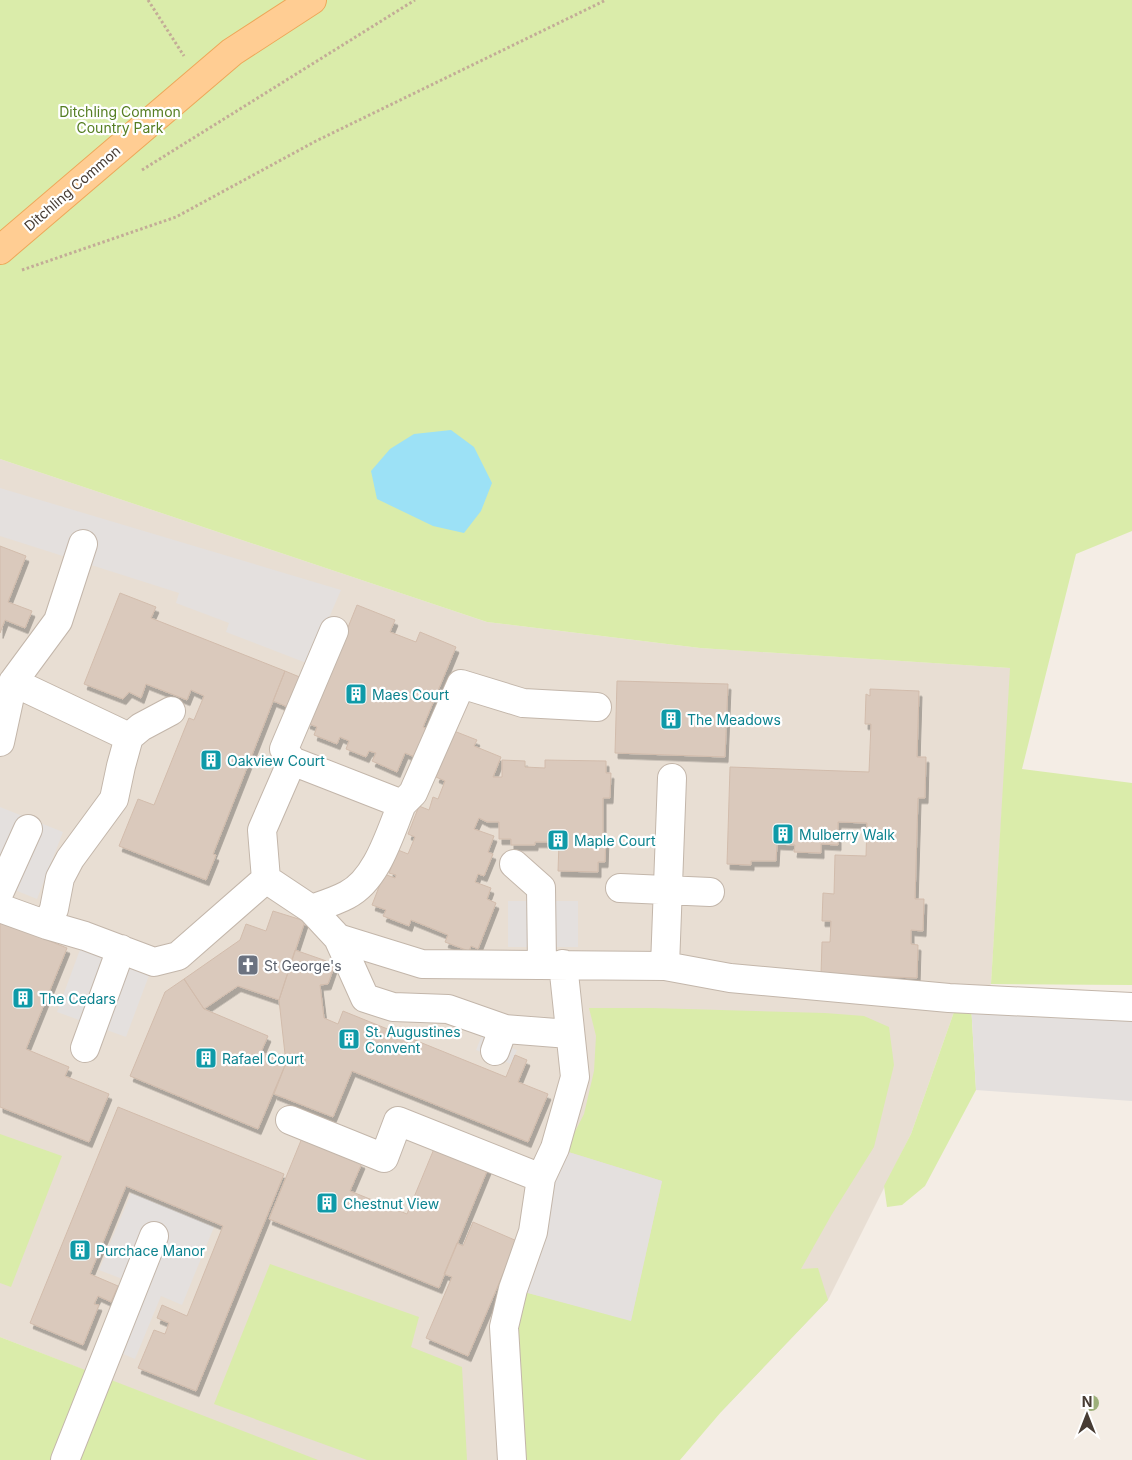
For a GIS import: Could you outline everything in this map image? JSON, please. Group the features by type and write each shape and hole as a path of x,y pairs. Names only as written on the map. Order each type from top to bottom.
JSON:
{"main road":[{"name":"Ditchling Common","path":"6,262 199,80 232,52 312,0"}],"lane":[{"path":"0,742 13,682 58,621 83,544"},
{"path":"334,631 284,749 292,761 402,804"},
{"path":"13,682 129,737"},
{"path":"311,909 349,895 366,881 376,864 402,804 413,793 461,684 523,703 597,707"},
{"path":"48,925 54,909 60,878 70,859 114,799 129,737 141,727 171,711"},
{"path":"266,879 262,830 292,761"},
{"path":"665,966 672,778"},
{"path":"0,890 28,829"},
{"path":"512,1460 504,1327 533,1232 541,1178 555,1148 575,1077 569,1034 553,964 541,888 514,864"},
{"path":"266,879 311,909 338,938 365,998 393,1007 448,1010 499,1040 569,1034"},
{"path":"0,908 85,936 154,962 178,956 266,879"},
{"path":"620,888 710,892"},
{"path":"338,938 422,964 665,966 730,978 949,998 1132,1007"},
{"path":"85,1048 121,950"},
{"path":"290,1120 384,1158 398,1121 541,1178"},
{"path":"65,1460 154,1236"}],"path":[{"path":"148,0 199,80"},
{"path":"136,173 415,0"},
{"path":"6,262 176,217 316,142 606,0"}],"shaded area":[{"path":"0,459 487,622 700,648 1011,668 991,984 971,1003 954,1012 911,1134 828,1300 721,1412 631,1460 314,1460 0,1337"},
{"path":"0,488 341,590 309,664 226,632 229,623 176,603 179,593 0,536"},
{"path":"0,807 63,832 37,899 0,884"},
{"path":"508,901 578,901 578,947 508,947"},
{"path":"85,936 154,962 126,1037 57,1012"},
{"path":"971,1003 1132,1013 1132,1101 976,1090"},
{"path":"482,1035 517,1050 511,1064 476,1050"},
{"path":"565,1151 662,1181 631,1321 513,1289"},
{"path":"131,1193 214,1227 182,1305 161,1296 135,1359 99,1344 125,1280 99,1270"}],"green space":[{"name":"Ditchling Common Country Park","path":"0,0 1132,0 1132,531 1076,554 1022,769 1132,783 1132,985 991,984 1010,668 700,648 487,622 0,459"},
{"path":"971,1003 976,1090 925,1186 902,1205 887,1207 884,1186 911,1134 954,1012"},
{"path":"589,1008 825,1013 864,1016 889,1027 894,1065 874,1147 832,1214 801,1269 818,1268 828,1300 721,1412 680,1460 512,1460 513,1289 631,1320 662,1181 565,1151 584,1114 594,1071 596,1036"},
{"path":"0,1134 62,1156 11,1287 0,1283"},
{"path":"270,1264 419,1317 411,1347 462,1367 467,1460 367,1460 214,1404"},
{"path":"0,1337 318,1460 0,1460"}],"water":[{"path":"451,430 474,447 492,483 481,511 464,533 433,526 377,499 371,471 390,449 414,434"}],"building":[{"path":"0,546 26,556 8,602 32,611 25,628 5,620 0,633"},
{"name":"Oakview Court","path":"120,593 156,607 151,618 285,671 213,854 216,855 206,880 119,846 138,799 154,805 189,718 194,720 204,696 191,690 187,700 146,684 141,698 129,692 123,699 84,684"},
{"name":"Maes Court","path":"357,605 395,620 390,632 416,642 420,632 456,647 423,727 451,738 440,767 405,753 397,772 372,761 376,753 369,751 366,757 346,749 349,741 340,737 337,744 314,735 317,727 307,723 310,716 273,701 285,671 324,687"},
{"name":"The Meadows","path":"617,681 728,684 725,757 615,753"},
{"name":"Mulberry Walk","path":"870,689 919,691 917,757 926,757 925,798 918,798 915,899 924,899 923,931 911,930 911,944 918,945 917,978 821,974 822,942 830,942 831,921 822,921 823,893 834,894 835,855 866,856 867,823 838,822 838,845 821,844 821,853 794,852 795,845 777,844 776,861 751,861 751,865 727,864 730,767 869,772 871,724 865,724 866,694 870,696"},
{"name":"Maple Court","path":"454,731 477,740 474,746 501,757 493,777 502,777 502,760 525,761 525,767 545,768 545,760 606,761 606,773 611,773 610,798 603,798 603,836 606,836 605,862 598,862 598,872 558,871 559,842 511,845 511,839 499,839 499,822 487,822 479,818 474,829 494,836 488,852 493,854 484,876 478,874 475,882 491,888 487,899 496,903 478,949 471,946 469,951 445,942 448,935 411,920 409,926 383,916 386,910 372,905 384,874 395,878 396,875 389,873 398,850 408,854 415,837 408,834 419,806 429,810 433,797 438,799 445,781 436,777"},
{"name":"St George's","path":"273,911 305,921 279,1000 238,986 204,1009 184,979 240,940 246,924 266,931"},
{"name":"The Cedars","path":"0,921 67,948 26,1049 69,1067 65,1076 109,1094 89,1142 0,1107"},
{"name":"St. Augustines Convent","path":"295,950 335,964 328,984 320,985 324,1018 338,1024 343,1011 506,1077 515,1055 527,1060 518,1082 548,1094 528,1142 352,1071 333,1117 274,1094 286,1063 279,1000"},
{"name":"Rafael Court","path":"184,979 204,1009 268,1036 261,1052 286,1063 258,1129 130,1076 165,992"},
{"name":"Purchace Manor","path":"118,1107 284,1174 196,1391 138,1368 154,1330 165,1334 169,1323 157,1318 162,1305 187,1316 223,1226 126,1186 90,1274 118,1286 111,1302 98,1296 94,1304 99,1305 83,1345 30,1323"},
{"name":"Chestnut View","path":"302,1138 362,1163 350,1191 407,1214 436,1144 489,1166 439,1288 269,1219"},
{"path":"473,1222 517,1241 468,1356 426,1338 452,1277 444,1274 457,1243 463,1246"}],"place":[{"name":"Maes Court","path":"356,694"},
{"name":"The Meadows","path":"671,719"},
{"name":"Oakview Court","path":"211,760"},
{"name":"Mulberry Walk","path":"783,834"},
{"name":"Maple Court","path":"558,840"},
{"name":"St George's","path":"248,965"},
{"name":"The Cedars","path":"23,998"},
{"name":"St. Augustines Convent","path":"349,1039"},
{"name":"Rafael Court","path":"206,1058"},
{"name":"Chestnut View","path":"327,1203"},
{"name":"Purchace Manor","path":"80,1250"}]}
